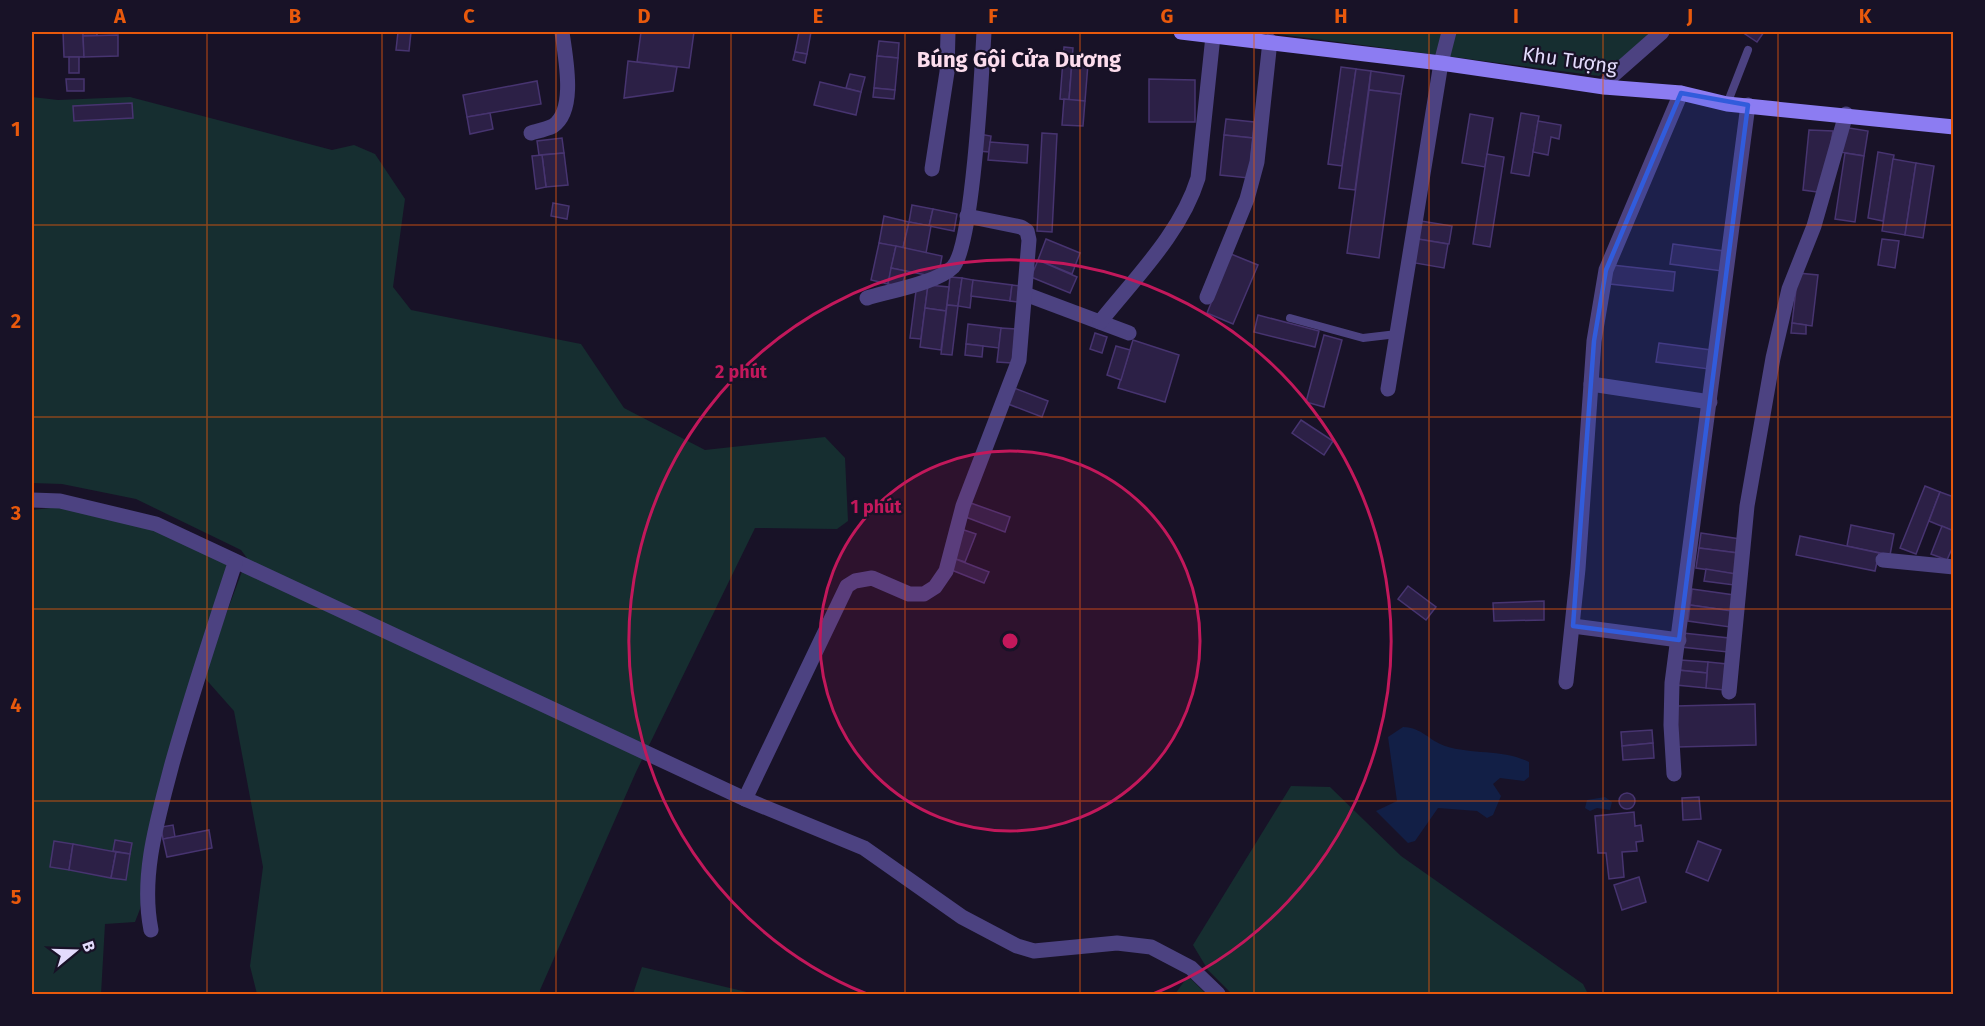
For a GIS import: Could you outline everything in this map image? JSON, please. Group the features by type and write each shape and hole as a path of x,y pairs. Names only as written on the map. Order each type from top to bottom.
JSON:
{"street":[{"path":"531,134 553,126 563,117 568,89 562,32"},
{"path":"932,169 947,72 948,32"},
{"path":"867,298 941,275 953,266 959,256 968,216 978,125 984,32"},
{"name":"Khu Tượng","path":"1181,32 1441,63 1604,87 1681,93 1727,104 1846,114 1953,127"},
{"path":"1388,389 1441,63 1449,32"},
{"path":"1604,87 1611,76 1662,32"},
{"path":"1100,322 1158,249 1192,197 1198,178 1213,36"},
{"path":"1207,297 1250,190 1257,162 1270,41"},
{"path":"1566,682 1573,626 1594,341 1606,270 1681,93"},
{"path":"1674,774 1671,725 1672,683 1748,105"},
{"path":"1729,693 1747,506 1773,358 1789,290 1814,226 1846,114"},
{"path":"746,799 847,586 855,581 872,578 915,595 935,587 946,571 963,506 1019,360 1029,240 1027,231 1021,227 968,216"},
{"path":"1025,294 1129,333"},
{"path":"1591,384 1710,402"},
{"path":"32,500 60,501 156,524 235,563 746,799 864,848 962,917 1017,946 1034,951 1118,943 1151,947 1191,968 1218,994"},
{"path":"1883,560 1953,567"},
{"path":"151,930 147,911 154,831 189,702 235,563"},
{"path":"1573,626 1679,640"}],"lane":[{"path":"1727,104 1748,50"},
{"path":"1290,318 1363,338 1397,334"}],"highlighted area":[{"path":"1681,93 1748,105 1679,640 1573,626 1594,341 1606,270"}],"green space":[{"path":"1263,32 1655,32 1599,76"},
{"path":"32,97 58,100 130,97 332,150 354,145 375,154 405,199 393,287 411,310 581,344 624,408 705,450 825,437 845,458 848,521 837,529 755,528 636,772 540,994 257,994 250,966 263,867 234,711 203,676 247,558 241,550 136,499 62,484 32,483"},
{"path":"59,507 154,530 226,564 228,572 152,812 140,909 135,922 105,924 101,994 32,994 32,510"},
{"path":"1291,786 1330,787 1401,856 1583,984 1588,994 1232,994 1208,970 1193,945"},
{"path":"642,967 755,994 633,994"},
{"path":"1188,976 1206,994 1175,994"}],"water":[{"path":"1403,727 1421,732 1439,744 1456,749 1519,758 1529,762 1529,777 1524,781 1500,778 1493,784 1501,796 1493,815 1487,818 1477,811 1438,808 1415,841 1408,843 1376,811 1397,801 1388,737"},
{"path":"1605,797 1612,802 1610,810 1597,808 1590,811 1585,808 1587,800"}],"building":[{"path":"63,32 83,32 84,57 64,57"},
{"path":"83,32 97,32 97,36 83,36"},
{"path":"398,32 411,32 409,51 396,50"},
{"path":"641,32 694,32 689,68 637,62"},
{"path":"799,32 811,32 807,54 795,52"},
{"path":"1742,32 1764,32 1757,42"},
{"path":"118,35 118,56 84,57 83,36"},
{"path":"879,41 899,43 898,58 877,56"},
{"path":"1064,47 1073,48 1069,100 1060,99"},
{"path":"795,52 807,54 805,63 793,60"},
{"path":"877,56 898,58 895,90 874,88"},
{"path":"69,57 79,57 79,73 69,73"},
{"path":"628,61 677,67 673,91 624,98"},
{"path":"1072,62 1088,64 1085,101 1069,100"},
{"path":"1341,67 1356,69 1342,166 1328,164"},
{"path":"1356,69 1371,71 1355,190 1339,188"},
{"path":"1371,71 1404,76 1401,94 1369,90"},
{"path":"850,74 865,77 861,92 846,88"},
{"path":"66,79 84,79 84,91 67,91"},
{"path":"1149,79 1195,80 1195,122 1149,122"},
{"path":"537,81 541,104 467,117 463,95"},
{"path":"820,82 861,92 856,115 814,105"},
{"path":"874,88 895,90 894,99 873,97"},
{"path":"1369,90 1401,94 1379,258 1347,253"},
{"path":"1064,99 1085,101 1083,126 1062,125"},
{"path":"132,103 133,118 74,121 73,106"},
{"path":"490,113 493,129 470,134 467,117"},
{"path":"1521,113 1539,116 1529,176 1511,173"},
{"path":"1470,114 1493,118 1485,167 1462,163"},
{"path":"1226,119 1254,122 1253,138 1224,135"},
{"path":"1538,121 1561,125 1559,139 1551,137 1548,155 1533,152"},
{"path":"1843,127 1868,131 1864,156 1840,152"},
{"path":"1809,130 1833,131 1827,167 1817,192 1803,190"},
{"path":"1042,133 1057,134 1052,232 1037,231"},
{"path":"979,134 991,136 989,152 978,151"},
{"path":"1224,135 1253,138 1249,178 1220,175"},
{"path":"562,138 564,153 539,155 537,141"},
{"path":"990,142 1028,145 1027,163 988,160"},
{"path":"1878,152 1894,155 1883,221 1868,218"},
{"path":"564,153 568,185 546,187 542,155"},
{"path":"1845,153 1864,156 1855,222 1835,219"},
{"path":"1487,154 1504,157 1490,247 1473,244"},
{"path":"542,155 546,187 536,189 532,156"},
{"path":"1893,159 1916,163 1905,235 1882,231"},
{"path":"1916,163 1934,166 1923,238 1905,235"},
{"path":"553,203 569,206 567,219 551,216"},
{"path":"912,205 933,209 929,226 909,222"},
{"path":"933,209 957,214 954,231 929,226"},
{"path":"884,216 909,222 903,248 879,243"},
{"path":"1421,221 1452,226 1449,244 1418,239"},
{"path":"909,222 931,226 926,253 903,248"},
{"path":"1046,239 1080,253 1072,274 1038,260"},
{"path":"1418,239 1448,244 1444,268 1415,263"},
{"path":"1882,239 1899,241 1895,268 1878,265"},
{"path":"879,243 896,246 888,284 871,280"},
{"path":"1673,244 1724,251 1722,271 1670,264"},
{"path":"896,246 942,256 939,273 931,276 891,268"},
{"path":"1231,254 1258,265 1233,324 1207,313"},
{"path":"1038,260 1077,277 1070,293 1031,277"},
{"path":"1612,265 1675,272 1673,291 1610,284"},
{"path":"891,268 906,271 902,287 888,284"},
{"path":"1798,273 1818,275 1812,326 1792,323"},
{"path":"950,277 962,278 958,306 947,305"},
{"path":"962,278 973,280 970,308 958,306"},
{"path":"973,280 1012,285 1010,301 971,296"},
{"path":"917,283 928,285 921,339 910,338"},
{"path":"928,285 949,287 946,311 925,308"},
{"path":"1012,285 1021,286 1019,302 1010,301"},
{"path":"947,305 958,306 952,355 941,354"},
{"path":"925,308 946,311 941,350 920,347"},
{"path":"1258,315 1319,331 1315,347 1254,332"},
{"path":"1792,323 1806,325 1806,334 1791,333"},
{"path":"968,324 1001,328 999,348 966,344"},
{"path":"1001,328 1016,329 1012,363 997,362"},
{"path":"1095,333 1107,337 1102,353 1090,349"},
{"path":"1324,335 1342,340 1324,407 1306,402"},
{"path":"1133,340 1179,355 1165,402 1118,388"},
{"path":"1659,343 1711,350 1709,369 1656,362"},
{"path":"966,344 983,346 982,357 965,355"},
{"path":"1116,346 1130,350 1121,380 1107,375"},
{"path":"1014,388 1048,401 1042,417 1008,404"},
{"path":"1301,420 1333,441 1324,455 1292,433"},
{"path":"1925,486 1940,492 1916,554 1900,548"},
{"path":"1940,492 1954,497 1953,531 1929,521"},
{"path":"968,502 1010,517 1005,532 963,516"},
{"path":"1851,525 1894,534 1890,555 1847,546"},
{"path":"1942,526 1954,531 1954,544 1947,560 1931,554"},
{"path":"964,530 976,534 965,562 953,558"},
{"path":"1701,533 1740,539 1738,553 1699,548"},
{"path":"1800,536 1879,553 1875,571 1796,555"},
{"path":"1699,548 1738,553 1736,574 1696,568"},
{"path":"953,558 989,572 984,583 949,569"},
{"path":"1706,569 1736,574 1734,585 1704,581"},
{"path":"1408,586 1436,607 1426,620 1398,599"},
{"path":"1692,589 1734,595 1732,611 1690,605"},
{"path":"1544,601 1544,620 1494,621 1493,603"},
{"path":"1690,605 1732,611 1730,627 1688,621"},
{"path":"1683,633 1729,638 1728,652 1681,647"},
{"path":"1680,660 1708,662 1707,673 1679,670"},
{"path":"1708,662 1727,664 1724,690 1706,688"},
{"path":"1677,670 1707,673 1706,688 1676,685"},
{"path":"1755,704 1756,745 1677,747 1676,706"},
{"path":"1652,730 1653,743 1622,746 1621,732"},
{"path":"1653,743 1654,758 1623,760 1622,746"},
{"path":"1624,793 1630,793 1635,801 1633,807 1624,809 1619,804 1619,798"},
{"path":"1699,797 1701,819 1683,820 1682,798"},
{"path":"1634,812 1635,826 1641,825 1643,841 1636,842 1637,851 1622,852 1624,877 1609,879 1606,853 1598,853 1595,816"},
{"path":"173,825 175,837 163,839 161,827"},
{"path":"209,830 212,848 167,857 163,839"},
{"path":"115,840 132,843 130,854 113,851"},
{"path":"54,841 73,844 69,870 50,867"},
{"path":"1698,841 1721,850 1708,881 1686,872"},
{"path":"73,844 116,852 111,878 69,870"},
{"path":"116,852 130,854 126,880 111,878"},
{"path":"1639,877 1646,902 1622,910 1614,885"}],"district":[{"name":"Búng Gội Cửa Dương","path":"1019,59"}]}
